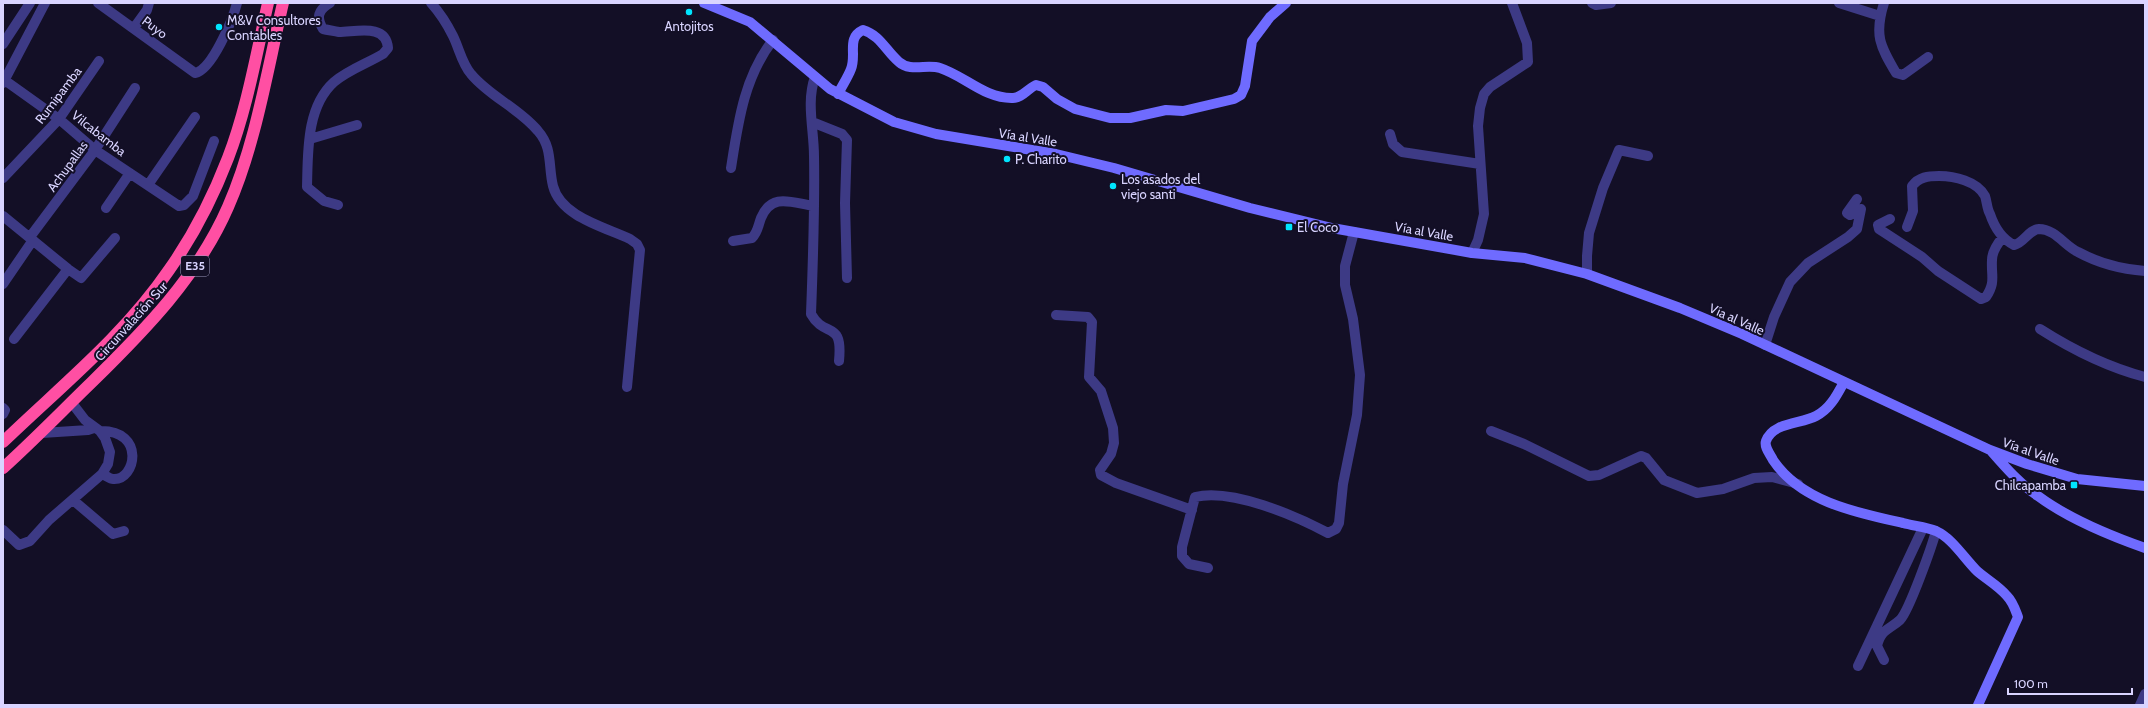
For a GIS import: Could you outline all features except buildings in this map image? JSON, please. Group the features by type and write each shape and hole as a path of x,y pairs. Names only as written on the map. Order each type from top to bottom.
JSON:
{"highway":[{"name":"Circunvalación Sur","path":"3,442 60,389 134,314 169,270 200,219 215,190 235,136 268,3"},
{"name":"Circunvalación Sur","path":"3,468 42,433 111,365 157,315 180,288 218,230 229,206 248,153 283,4"}],"main road":[{"name":"Vía al Valle","path":"704,3 748,21 773,40 815,77 838,94 876,114 918,130 1078,159 1114,168 1250,208 1354,232 1472,253 1525,258 1588,274 1680,308 1765,345 1990,450 2027,464 2077,479 2145,486"},
{"path":"838,94 851,69 853,39 856,33 863,30 873,33 899,62 910,67 939,68 956,75 980,89 1001,97 1014,99 1021,97 1036,85 1043,87 1057,99 1075,109 1110,118 1130,118 1166,110 1183,111 1196,109 1234,99 1241,94 1248,74 1252,42 1270,17 1286,3"},
{"path":"1844,382 1831,404 1817,416 1782,427 1770,434 1766,442 1768,451 1777,465 1798,484 1822,499 1850,511 1936,531 1950,542 1977,571 2007,595 2014,605 2018,617 1978,705"},
{"path":"1990,450 2012,474 2032,492 2063,512 2145,548"}],"street":[{"path":"3,44 30,3"},
{"name":"Puyo","path":"98,3 195,73 204,70 233,18 236,3"},
{"path":"134,28 147,10 149,3"},
{"path":"330,3 321,10 318,16 318,21 323,29 337,32 371,30 382,34 387,40 388,48 383,54 334,81 319,103 311,127 308,187 314,194 324,200 338,205"},
{"path":"431,3 453,35 470,73 484,87 522,114 539,132 550,157 553,186 558,197 573,211 595,224 630,239 637,244 640,250 627,388"},
{"path":"1472,253 1478,240 1484,214 1478,126 1480,108 1484,94 1498,81 1528,62 1527,43 1512,3"},
{"path":"1592,3 1611,3"},
{"path":"1839,3 1880,16"},
{"path":"1884,3 1880,16 1878,32 1884,53 1896,73 1903,75 1928,57"},
{"path":"4,81 43,4"},
{"path":"731,168 739,119 751,78 765,50 773,40"},
{"name":"Rumipamba","path":"3,178 59,119 99,61"},
{"path":"815,77 811,88 814,206 811,314 816,322 833,330 839,337 839,361"},
{"name":"Vilcabamba","path":"4,81 59,119 95,150 179,206 184,205 193,196 214,141"},
{"name":"Achupallas","path":"3,284 32,239 95,150 135,88"},
{"path":"148,185 195,117"},
{"path":"812,122 842,134 847,140 845,202 847,278"},
{"path":"310,139 357,125"},
{"path":"1390,134 1393,144 1402,152 1480,164"},
{"path":"1588,274 1587,256 1590,233 1603,188 1619,150 1648,156"},
{"path":"106,208 130,173"},
{"path":"1907,227 1913,212 1912,186 1916,181 1925,176 1956,177 1978,189 1984,196 1990,214 2003,237 2014,245 2020,244 2034,230 2048,231 2076,251 2105,265 2122,270 2145,271"},
{"path":"1765,345 1774,317 1790,282 1808,263 1848,237 1857,229 1861,210 1850,215 1847,213 1857,199"},
{"path":"733,241 752,238 757,233 765,210 769,205 775,202 814,206"},
{"path":"3,216 68,270 81,278 115,238"},
{"path":"1890,219 1878,226 1878,229 1922,257 1938,271 1981,299 1986,297 1994,282 1992,259 1997,246 2003,237"},
{"path":"1208,568 1189,564 1182,556 1182,547 1195,497 1204,495 1251,502 1281,512 1328,533 1336,529 1339,523 1342,484 1357,415 1360,375 1353,319 1345,285 1346,266 1354,232"},
{"path":"14,339 68,270"},
{"path":"1056,315 1088,317 1092,322 1089,377 1101,391 1113,428 1114,443 1111,454 1100,470 1101,475 1116,483 1192,510"},
{"path":"2040,329 2069,348 2126,372 2145,378"},
{"path":"3,530 19,545 24,545 102,474 110,458 105,438 72,403"},
{"path":"69,431 81,414"},
{"path":"42,433 97,429 116,432 127,441 133,455 130,468 120,478 113,479 102,474"},
{"path":"1491,431 1524,444 1589,476 1599,475 1641,456 1646,458 1664,480 1697,492 1723,489 1754,478 1772,478 1798,484"},
{"path":"73,500 113,534 124,531"},
{"path":"1858,666 1923,528"},
{"path":"1884,660 1876,646 1879,637 1885,630 1901,619 1932,547 1936,531"},
{"path":"2140,705 2145,694"}],"place":[{"name":"Antojitos","path":"689,12"},
{"name":"M&V Consultores Contables","path":"219,27"},
{"name":"P. Charito","path":"1007,159"},
{"name":"Los asados del viejo santi","path":"1113,186"},
{"name":"El Coco","path":"1289,227"},
{"name":"Chilcapamba","path":"2074,485"}]}
